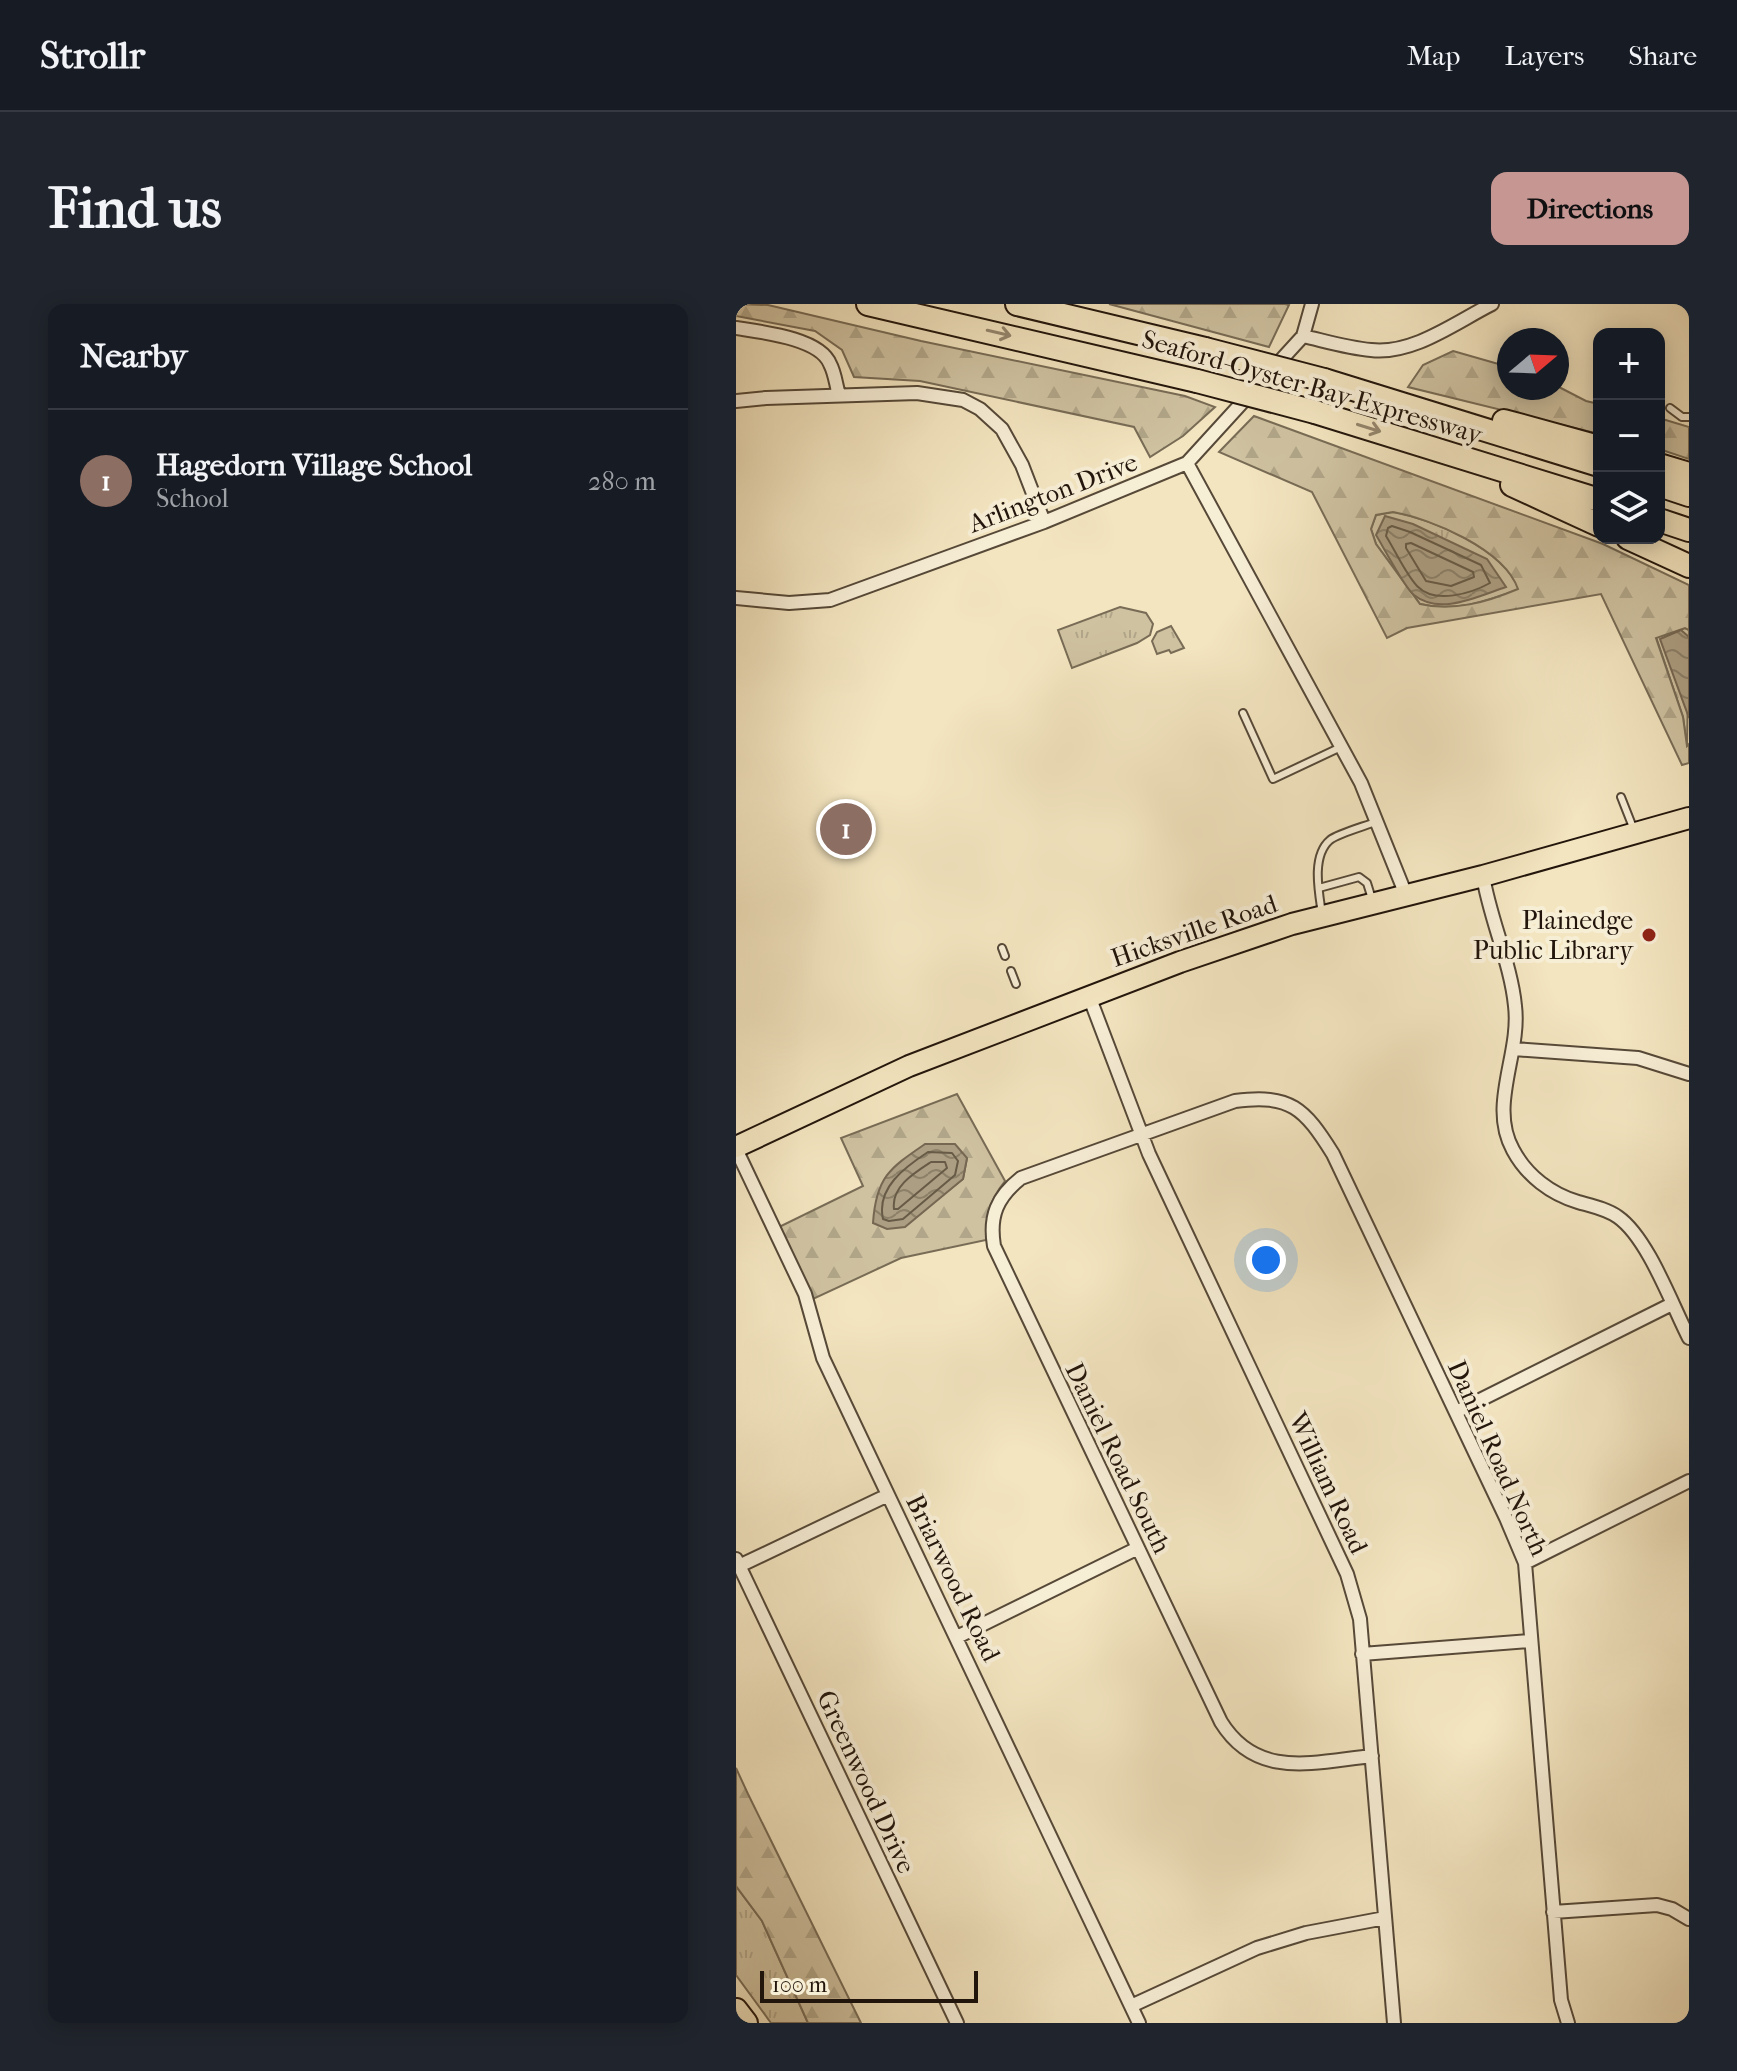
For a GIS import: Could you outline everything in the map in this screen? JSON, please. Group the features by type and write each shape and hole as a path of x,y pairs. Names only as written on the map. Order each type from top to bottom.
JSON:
{"highway":[{"name":"Seaford-Oyster Bay Expressway","path":"868,304 1197,381 1315,412 1593,498"},
{"name":"Seaford-Oyster Bay Expressway","path":"1017,304 1324,380 1593,463"},
{"path":"1324,380 1505,421 1593,445"},
{"path":"1424,445 1593,522"},
{"path":"1665,467 1689,474"},
{"path":"1665,487 1689,495"},
{"path":"1665,522 1689,530"},
{"path":"1641,544 1689,566"},
{"path":"736,2010 746,2023"}],"main road":[{"name":"Hicksville Road","path":"736,1148 909,1066 1089,996 1292,924 1483,876 1689,818"}],"street":[{"name":"Arlington Drive","path":"736,598 789,603 830,600 1044,522 1187,463 1303,336 1312,304"},
{"path":"1303,336 1371,351 1393,350 1411,345 1492,304"},
{"path":"736,328 807,344 824,354 830,363 839,395"},
{"path":"736,401 839,395 937,394 963,400 980,409 1002,429 1022,465 1044,522"},
{"path":"1187,463 1341,747 1411,894"},
{"path":"1483,876 1516,1007 1514,1049 1503,1109 1512,1148 1525,1169 1547,1188 1573,1201 1605,1211 1628,1227 1642,1243 1689,1338"},
{"name":"William Road","path":"1089,996 1140,1135 1347,1574 1360,1619 1394,2023"},
{"path":"1514,1049 1638,1058 1689,1074"},
{"path":"1140,1135 1235,1101 1258,1098 1291,1103 1295,1089"},
{"name":"Daniel Road North","path":"1291,1103 1318,1131 1333,1154 1525,1563 1561,2000 1568,2023"},
{"name":"Daniel Road South","path":"1140,1135 1021,1178 1000,1198 991,1228 999,1261 1221,1722 1239,1746 1256,1757 1277,1763 1372,1756"},
{"name":"Briarwood Road","path":"736,1148 805,1294 823,1358 1139,2023"},
{"path":"1456,1412 1672,1304"},
{"path":"1525,1563 1689,1481"},
{"path":"738,1562 888,1495"},
{"path":"957,1637 1138,1548"},
{"name":"Greenwood Drive","path":"738,1562 957,2023"},
{"path":"1362,1654 1530,1641"},
{"path":"1553,1912 1657,1905 1689,1919"},
{"path":"1131,2006 1257,1948 1306,1933 1385,1918"}],"lane":[{"path":"1670,408 1682,417 1689,417"},
{"path":"1243,713 1273,779 1341,747"},
{"path":"1621,797 1635,833"},
{"path":"1322,917 1320,856 1330,840 1378,821"},
{"path":"1319,888 1359,877 1367,883 1373,903"},
{"path":"1002,948 1005,956"},
{"path":"1011,971 1016,984"}],"green space":[{"path":"736,304 768,305 921,341 1185,396 1215,407 1183,436 1150,457 1134,427 920,381 854,377 842,350 815,331 736,316"},
{"path":"1109,304 1285,304 1289,305 1269,347"},
{"path":"1453,351 1497,364 1497,400 1569,400 1569,392 1593,403 1593,433 1408,387 1423,365"},
{"path":"1254,416 1593,540 1593,544 1603,544 1689,585 1689,630 1685,628 1656,638 1683,717 1687,746 1689,744 1689,763 1682,765 1601,594 1407,628 1387,638 1312,492 1219,452","holes":["1393,512 1427,521 1483,549 1510,574 1518,589 1470,604 1445,607 1420,604 1376,544 1371,529 1376,515"]},
{"path":"1665,420 1689,427 1689,459 1665,451"},
{"path":"1393,512 1427,521 1465,538 1498,561 1511,574 1519,589 1470,604 1445,607 1420,604 1376,544 1371,529 1376,515"},
{"path":"1120,607 1146,613 1153,624 1150,635 1072,668 1058,630"},
{"path":"1171,626 1184,648 1157,654 1152,641 1157,632"},
{"path":"1685,628 1689,630 1687,748 1683,717 1656,637"},
{"path":"957,1094 1005,1181 990,1209 986,1240 901,1258 813,1299 779,1227 863,1186 841,1138","holes":["967,1158 963,1179 934,1202"]},
{"path":"736,1768 861,2023 808,2023 762,1921 736,1886"},
{"path":"736,1886 762,1921 808,2023 771,2023 736,1975"}],"water":[{"path":"1385,516 1413,524 1487,559 1506,587 1459,602 1435,604 1424,601 1405,584 1376,535"},
{"path":"1681,630 1689,637 1689,718 1660,639"},
{"path":"925,1144 955,1144 967,1158 963,1179 905,1227 887,1229 873,1223 877,1195 887,1175"}],"place":[{"name":"Hagedorn Village School","path":"846,829"},
{"name":"Plainedge Public Library","path":"1649,935"}]}
